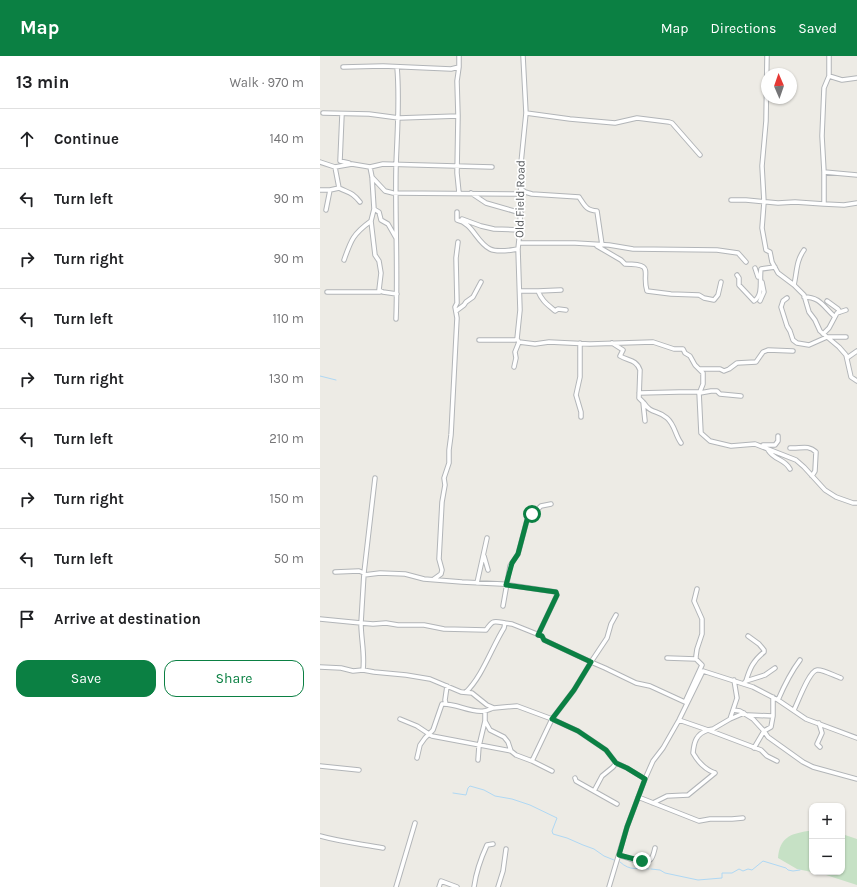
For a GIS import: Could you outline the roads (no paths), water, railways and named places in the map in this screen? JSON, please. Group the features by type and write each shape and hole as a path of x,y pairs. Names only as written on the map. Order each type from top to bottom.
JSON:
{"street":[{"path":"459,56 457,81 459,193"},
{"name":"Old Field Road","path":"514,367 520,310 518,249 520,243 522,152 526,112 523,56"},
{"path":"767,56 766,121 762,166 764,202 762,228 763,240 766,250 770,252 778,273 794,285 804,297 809,312 815,320 820,332 839,347 847,358 851,376 857,381"},
{"path":"824,204 822,136 824,88 828,76 829,56"},
{"path":"343,67 451,69 459,67"},
{"path":"396,319 397,165 399,118 398,67"},
{"path":"828,76 842,80 857,78"},
{"path":"526,112 570,119 615,122 637,118 669,122 672,123 700,155"},
{"path":"323,113 369,114 399,118 458,116"},
{"path":"342,114 340,161 370,167 383,164 492,167"},
{"path":"320,162 334,167 352,164"},
{"path":"334,167 339,188"},
{"path":"370,167 374,209 371,221 375,254 382,272 380,292"},
{"path":"824,172 857,175"},
{"path":"372,177 385,191 397,193 521,194"},
{"path":"320,190 339,188 346,192 351,192 360,202"},
{"path":"521,189 532,194 579,198 585,207 590,211 597,211 602,244"},
{"path":"326,210 330,190"},
{"path":"471,193 486,203 521,212"},
{"path":"732,200 844,205 857,203"},
{"path":"374,209 379,212 382,220 388,224 396,238"},
{"path":"457,212 457,220"},
{"path":"457,220 464,219 481,226 494,229 520,230"},
{"path":"457,220 463,221 490,249 518,249"},
{"path":"344,260 350,242 359,230 371,221"},
{"path":"434,579 441,574 442,570 439,559 442,502 445,485 444,478 449,462 454,404 457,318 456,258 458,242"},
{"path":"520,243 575,243 600,247 625,264 641,265 644,267 646,271 647,291 651,292 699,295 704,298 714,300 718,295 721,282"},
{"path":"594,245 602,244 633,249 717,250 738,253 746,262"},
{"path":"794,285 798,262 804,250"},
{"path":"760,301 764,292 760,275 762,268 775,267"},
{"path":"737,275 740,286 754,301 757,300 760,294 761,281 755,268"},
{"path":"456,312 473,297 481,282"},
{"path":"520,291 560,290"},
{"path":"538,291 545,304 555,311 558,309 566,310"},
{"path":"327,292 380,292 397,294"},
{"path":"804,297 816,298 834,316"},
{"path":"787,298 782,302 781,307 793,340 797,343 809,345 827,337 846,337"},
{"path":"828,301 840,312"},
{"path":"823,334 829,328 834,316 846,310"},
{"path":"479,340 518,340 535,344 549,342 653,342 674,349 680,348 690,356 695,365 703,373 704,380 702,391 699,394 701,432 710,441 731,446 754,444 771,446 775,445 778,441 778,436"},
{"path":"580,342 580,377 576,395 582,412 581,417"},
{"path":"611,343 623,350 620,356 622,358 634,360 639,366 639,398 648,409 662,413 667,418 674,426 677,437 681,443"},
{"path":"700,369 724,370 729,369 736,364 756,362 763,352 768,350 793,351"},
{"path":"847,358 857,351"},
{"path":"639,393 699,392 699,394 717,391 720,394 741,396"},
{"path":"643,402 645,421"},
{"path":"760,445 768,450 796,460 825,490 836,498 857,503"},
{"path":"790,448 808,447 816,452 815,471 812,476"},
{"path":"768,450 776,459 787,463 790,469"},
{"path":"363,670 364,649 361,636 361,623 364,574 375,478"},
{"path":"503,606 506,585 512,563 518,554 527,520 542,506 551,504"},
{"path":"477,583 487,538"},
{"path":"483,555 488,570"},
{"path":"335,572 359,571 364,574 396,573 424,579 506,585 557,593 538,635"},
{"path":"696,659 696,652 702,634 702,619 694,601 697,589"},
{"path":"532,761 552,719 574,690 607,638 611,624 616,615"},
{"path":"320,619 373,624 386,623 398,625 424,625 438,628 464,630 486,630 493,621 512,624 542,636 544,640 636,683 650,686 686,702"},
{"path":"466,692 478,676 504,628 505,623"},
{"path":"746,682 750,668 764,652 756,641 748,636"},
{"path":"609,887 627,827 645,779 653,761 663,748 679,720 702,665 696,659 667,658"},
{"path":"778,700 791,672 800,660"},
{"path":"320,667 341,668 353,671 363,670 430,679 461,692 472,693 487,705 494,708"},
{"path":"746,682 765,676 775,668"},
{"path":"794,710 809,677 814,671 819,670 841,678"},
{"path":"686,702 703,671 746,682 806,718 857,738"},
{"path":"730,719 738,695 734,680"},
{"path":"446,704 445,700 447,686"},
{"path":"754,748 764,731 771,726 773,716 773,697"},
{"path":"417,758 420,745 432,730 442,704 485,711 494,708 517,706 552,719 573,729 606,750 616,763 645,779"},
{"path":"733,710 746,714 773,716"},
{"path":"478,760 479,746 485,721 485,711"},
{"path":"653,803 667,796 688,795 714,773 702,766 693,753 695,740 700,734 713,729 730,719 746,714"},
{"path":"746,714 764,731 768,737 809,765 857,779"},
{"path":"400,719 417,726 428,734 440,738 453,739 479,746 511,751 516,755 552,771"},
{"path":"679,720 717,734 727,736 764,752 767,756 777,761"},
{"path":"485,721 490,730 504,737 508,742 511,751"},
{"path":"819,723 822,733 817,744 820,747"},
{"path":"594,791 602,776 613,768 616,763"},
{"path":"320,766 359,770"},
{"path":"575,778 576,781 617,804"},
{"path":"638,797 699,821 710,818 743,818"},
{"path":"396,887 416,822"},
{"path":"320,836 344,842 383,848"},
{"path":"474,887 476,871 487,845 493,844"},
{"path":"619,855 646,862 652,857 655,848"},
{"path":"498,887 503,871 506,849"},
{"path":"439,887 441,881 457,887"}],"waterway":[{"path":"320,376 336,380"},
{"path":"453,793 466,795 470,786 484,790 495,796 512,799 530,805 557,818 552,831 553,834 594,849 604,856 614,860"},
{"path":"651,869 698,880 722,878 722,873 732,873 739,869 743,871 748,869 752,870 763,861 786,868 788,870 800,870"},
{"path":"620,862 631,868 649,869"}]}
